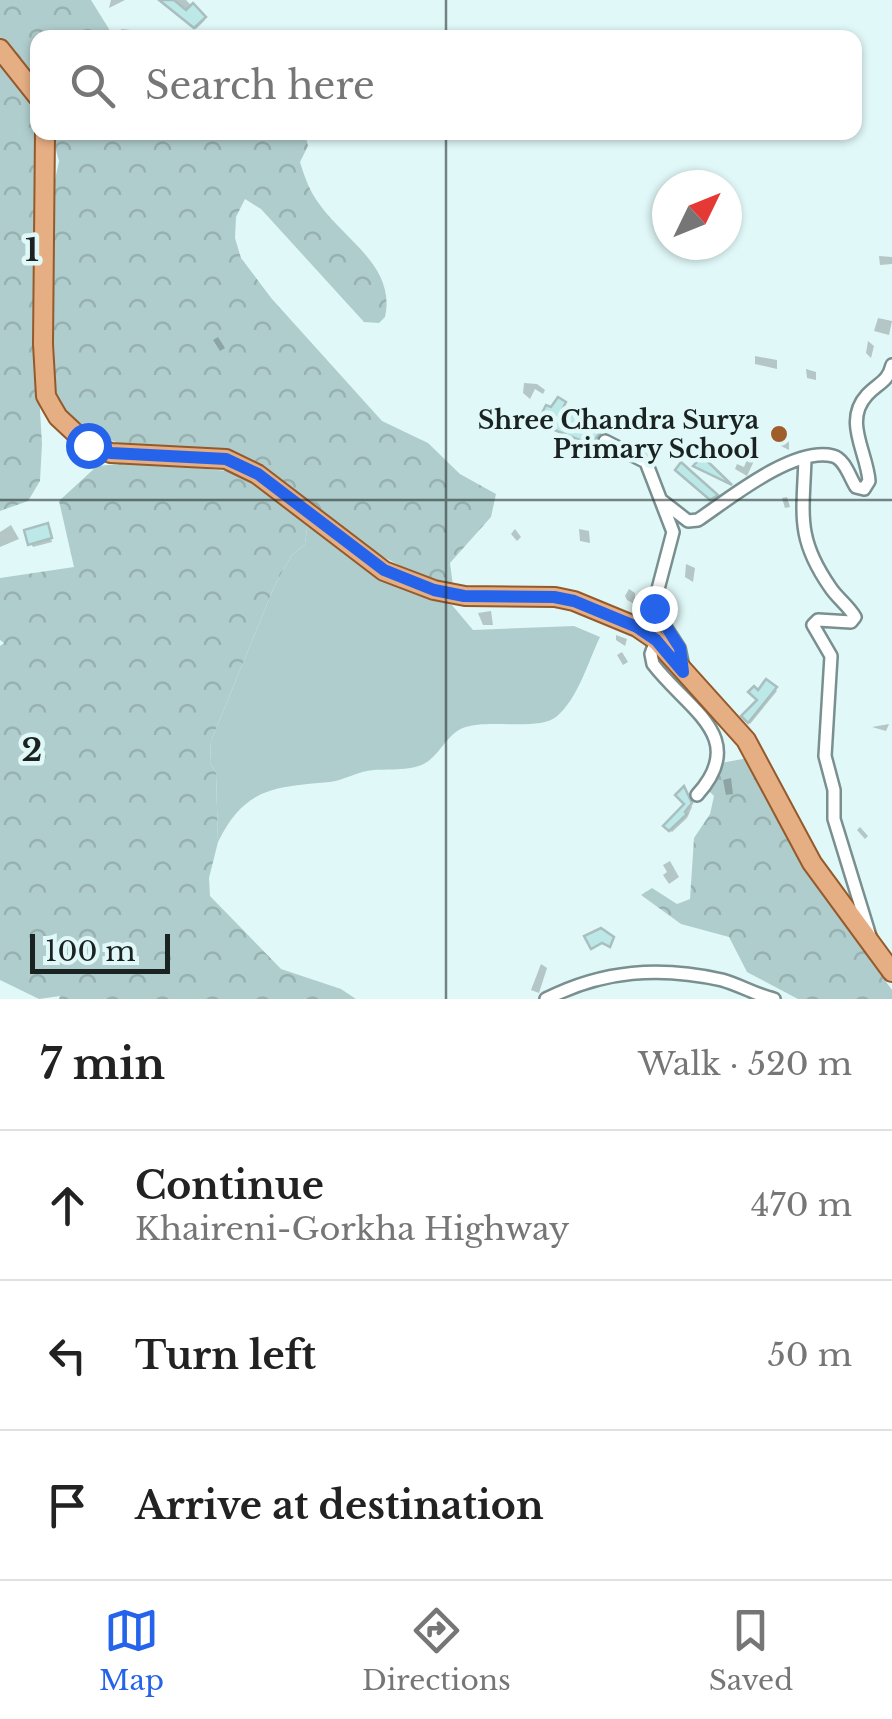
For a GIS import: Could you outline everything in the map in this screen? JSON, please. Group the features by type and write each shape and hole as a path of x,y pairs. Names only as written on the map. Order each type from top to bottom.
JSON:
{"main road":[{"path":"0,49 30,87"},
{"path":"45,140 43,344 46,396 58,417 88,445 111,453 226,459 258,474 384,570 434,590 464,596 554,597 574,601 637,627 656,640 746,740 812,863 892,972"}],"street":[{"path":"662,500 688,522 698,520 773,470 804,459 832,456 842,462 856,487 864,489 869,482 868,471 855,421 859,405 888,378 892,365"},
{"path":"604,441 646,462 673,532 654,608 680,648 683,672"},
{"path":"804,459 802,532 811,556 832,590 855,617 851,622 818,620 813,625 830,656 825,756 834,790 834,819 874,950"},
{"path":"656,640 650,654 653,664 700,714 720,752 712,778 697,795"},
{"path":"546,999 575,984 615,974 662,971 726,981 774,999"}],"green space":[{"path":"0,0 91,0 110,30 30,30 30,78 0,42"},
{"path":"0,61 30,104 30,140 36,140 35,326 42,444 40,481 28,501 0,511"},
{"path":"53,140 307,140 308,146 300,162 308,185 320,205 376,269 386,299 385,317 379,323 364,322 261,209 245,199 236,217 235,238 241,258 272,299 382,421 428,443 460,474 496,494 491,517 450,563 453,586 412,572 355,542 309,501 251,461 193,448 117,443 75,422 56,399 49,208 59,161"},
{"path":"143,462 226,471 262,484 308,521 305,544 291,556 274,587 211,741 218,842 209,878 210,896 281,969 341,989 356,999 39,999 0,980 0,646 4,643 0,640 0,578 74,567 59,501 97,466"},
{"path":"308,521 373,575 452,605 473,630 574,626 600,637 576,690 556,717 538,723 466,727 454,733 422,765 368,771 336,781 264,793 239,810 218,842 211,741 274,587 291,556 305,544"},
{"path":"748,758 803,859 870,952 868,957 892,990 892,999 798,999 747,972 729,937 681,924 641,895 652,888 677,904 690,899 694,838 710,814 714,796 708,790 721,763"}],"building":[{"path":"159,0 174,0 186,10 193,3 206,17 194,28"},
{"path":"558,397 566,402 563,408 605,426 596,438 597,447 552,429 556,420 542,413"},
{"path":"702,456 732,485 693,466"},
{"path":"681,462 718,495 710,500 675,470"},
{"path":"48,523 52,538 28,545 24,530"},
{"path":"766,679 777,687 748,723 741,716 757,700 748,692 754,686 758,690"},
{"path":"684,786 692,803 687,814 669,831 663,826 684,804 675,795"},
{"path":"601,928 614,937 610,947 602,943 591,949 584,936"}],"place":[{"name":"Shree Chandra Surya Primary School","path":"779,434"}],"route":[{"path":"88,445 111,453 226,459 258,474 384,570 434,590 464,596 554,597 574,601 637,627 656,640 683,672 680,648 654,608"}]}
